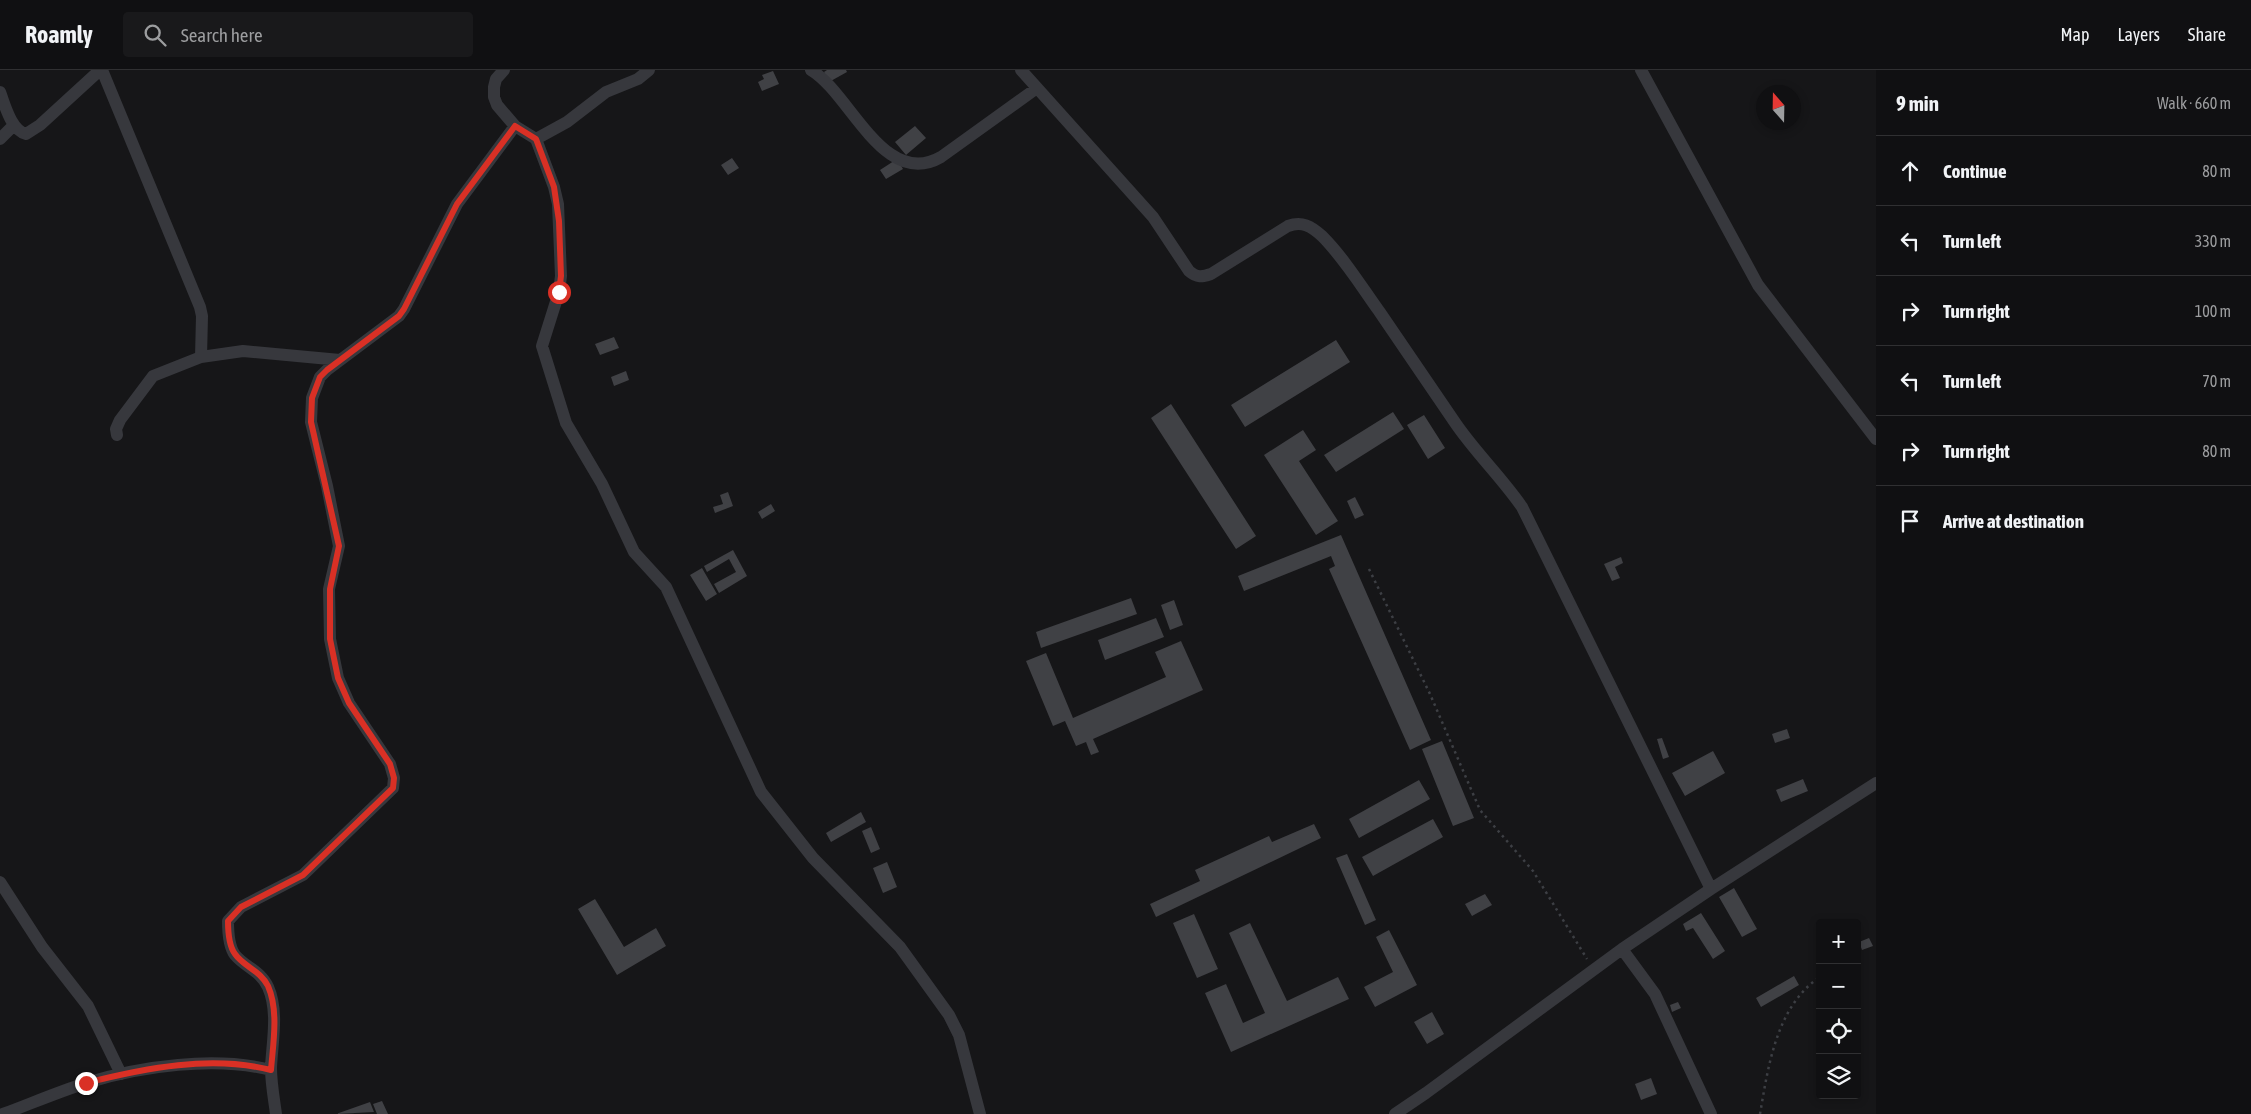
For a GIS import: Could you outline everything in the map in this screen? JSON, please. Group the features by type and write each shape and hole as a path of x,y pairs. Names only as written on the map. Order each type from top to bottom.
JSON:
{"street":[{"path":"0,92 14,125 20,132 26,134 32,131 101,70 200,307 202,316 201,357"},
{"path":"536,139 567,122 606,92 638,79 650,70"},
{"path":"811,70 830,86 885,151 909,163 920,164 932,162 941,157 1036,88"},
{"path":"1021,70 1153,217 1189,271 1195,276 1202,277 1211,274 1288,226 1296,223 1303,223 1322,236 1355,277 1480,457 1510,489 1522,507 1711,889"},
{"path":"1641,70 1758,285 1876,439"},
{"path":"498,73 494,97 497,105 515,126 536,139 554,187 558,204 561,276 559,292 542,346 566,423 602,484 634,552 658,576 666,587 761,792 813,858 900,947 948,1015 959,1035 980,1114"},
{"path":"0,139 14,125"},
{"path":"276,1114 271,1070 274,1018 271,998 268,986 260,973 235,954 228,932 228,921 241,907 303,875 395,784 390,764 349,703 338,678 330,639 330,589 339,546 327,486 313,435 312,398 320,377 399,316 457,204 515,126"},
{"path":"117,435 116,428 120,420 150,378 201,357 242,351 340,360"},
{"path":"1395,1114 1450,1076 1622,949 1711,889 1876,783"},
{"path":"0,882 42,947 88,1006 121,1074"},
{"path":"1622,949 1655,994 1711,1114"},
{"path":"3,1114 86,1083 121,1074 177,1066 227,1063 249,1064 271,1070"}],"path":[{"path":"1369,569 1430,694 1480,810 1533,870 1593,969"},
{"path":"1760,1114 1768,1068 1783,1022 1794,1005 1816,981"}],"building":[{"path":"827,70 846,70 847,72 829,82 824,72"},
{"path":"773,71 779,84 762,91 758,82 764,79 762,75"},
{"path":"915,126 926,138 906,155 895,142"},
{"path":"732,158 739,168 728,175 721,165"},
{"path":"897,159 903,169 886,179 880,170"},
{"path":"614,337 619,348 600,355 595,344"},
{"path":"1336,340 1350,362 1245,427 1231,405"},
{"path":"626,371 629,380 614,386 611,377"},
{"path":"1171,404 1256,536 1236,549 1151,418"},
{"path":"1393,412 1404,429 1336,472 1324,455"},
{"path":"1424,415 1445,448 1428,459 1407,425"},
{"path":"1303,430 1316,450 1299,461 1338,521 1316,535 1264,455"},
{"path":"728,492 733,506 715,513 713,507 723,504 720,495"},
{"path":"1355,497 1364,515 1355,519 1347,501"},
{"path":"771,504 775,511 762,519 758,512"},
{"path":"1341,535 1431,740 1410,750 1329,569 1335,566 1331,556 1244,591 1238,576"},
{"path":"733,550 747,576 719,593 714,584 736,572 729,559 707,572 704,566"},
{"path":"1621,557 1623,563 1615,567 1620,578 1612,581 1604,564"},
{"path":"702,568 717,594 706,601 690,575"},
{"path":"1131,598 1137,614 1041,648 1036,632"},
{"path":"1174,600 1183,625 1170,630 1161,605"},
{"path":"1156,618 1164,637 1105,660 1098,640"},
{"path":"1181,641 1203,690 1093,739 1099,752 1091,755 1086,742 1076,746 1065,721 1053,726 1026,661 1046,653 1073,718 1166,677 1155,652"},
{"path":"1787,729 1790,738 1775,743 1772,734"},
{"path":"1662,738 1669,757 1663,759 1657,739"},
{"path":"1442,741 1474,818 1453,826 1422,749"},
{"path":"1713,751 1725,773 1685,796 1672,773"},
{"path":"1803,779 1808,791 1781,802 1776,790"},
{"path":"1419,780 1430,799 1359,838 1349,819"},
{"path":"861,812 866,822 831,842 826,833"},
{"path":"1433,819 1443,837 1373,876 1362,857"},
{"path":"1314,824 1321,838 1156,917 1150,904 1200,881 1195,870 1269,836 1272,842"},
{"path":"871,827 880,849 871,853 862,831"},
{"path":"1347,854 1376,920 1365,925 1336,858"},
{"path":"887,862 897,887 883,893 873,868"},
{"path":"1734,888 1757,929 1742,937 1719,897"},
{"path":"1485,894 1492,905 1472,916 1465,904"},
{"path":"595,899 624,947 656,928 666,946 617,975 578,909"},
{"path":"1701,913 1725,951 1713,959 1693,928 1686,931 1683,924"},
{"path":"1194,914 1218,969 1197,978 1173,923"},
{"path":"1250,923 1287,1001 1338,977 1349,999 1231,1052 1205,993 1226,984 1243,1023 1265,1013 1229,933"},
{"path":"1389,930 1417,985 1375,1007 1364,987 1393,972 1376,937"},
{"path":"1869,938 1873,946 1862,950 1861,941"},
{"path":"1794,976 1799,985 1761,1007 1756,998"},
{"path":"1678,1002 1681,1008 1672,1012 1670,1005"},
{"path":"1432,1012 1444,1034 1427,1044 1414,1022"},
{"path":"1651,1078 1657,1094 1641,1100 1635,1084"},
{"path":"382,1101 388,1114 377,1114 373,1104"},
{"path":"370,1102 374,1112 336,1114"}],"route":[{"path":"86,1083 121,1074 177,1066 227,1063 249,1064 271,1070 274,1018 268,986 260,973 235,954 228,932 228,921 241,907 303,875 395,784 390,764 370,737 349,703 333,661 328,619 330,589 339,546 327,486 313,435 311,422 312,398 320,377 327,370 399,316 409,301 457,204 515,126 536,139 554,187 559,221 561,276 559,292"}]}
